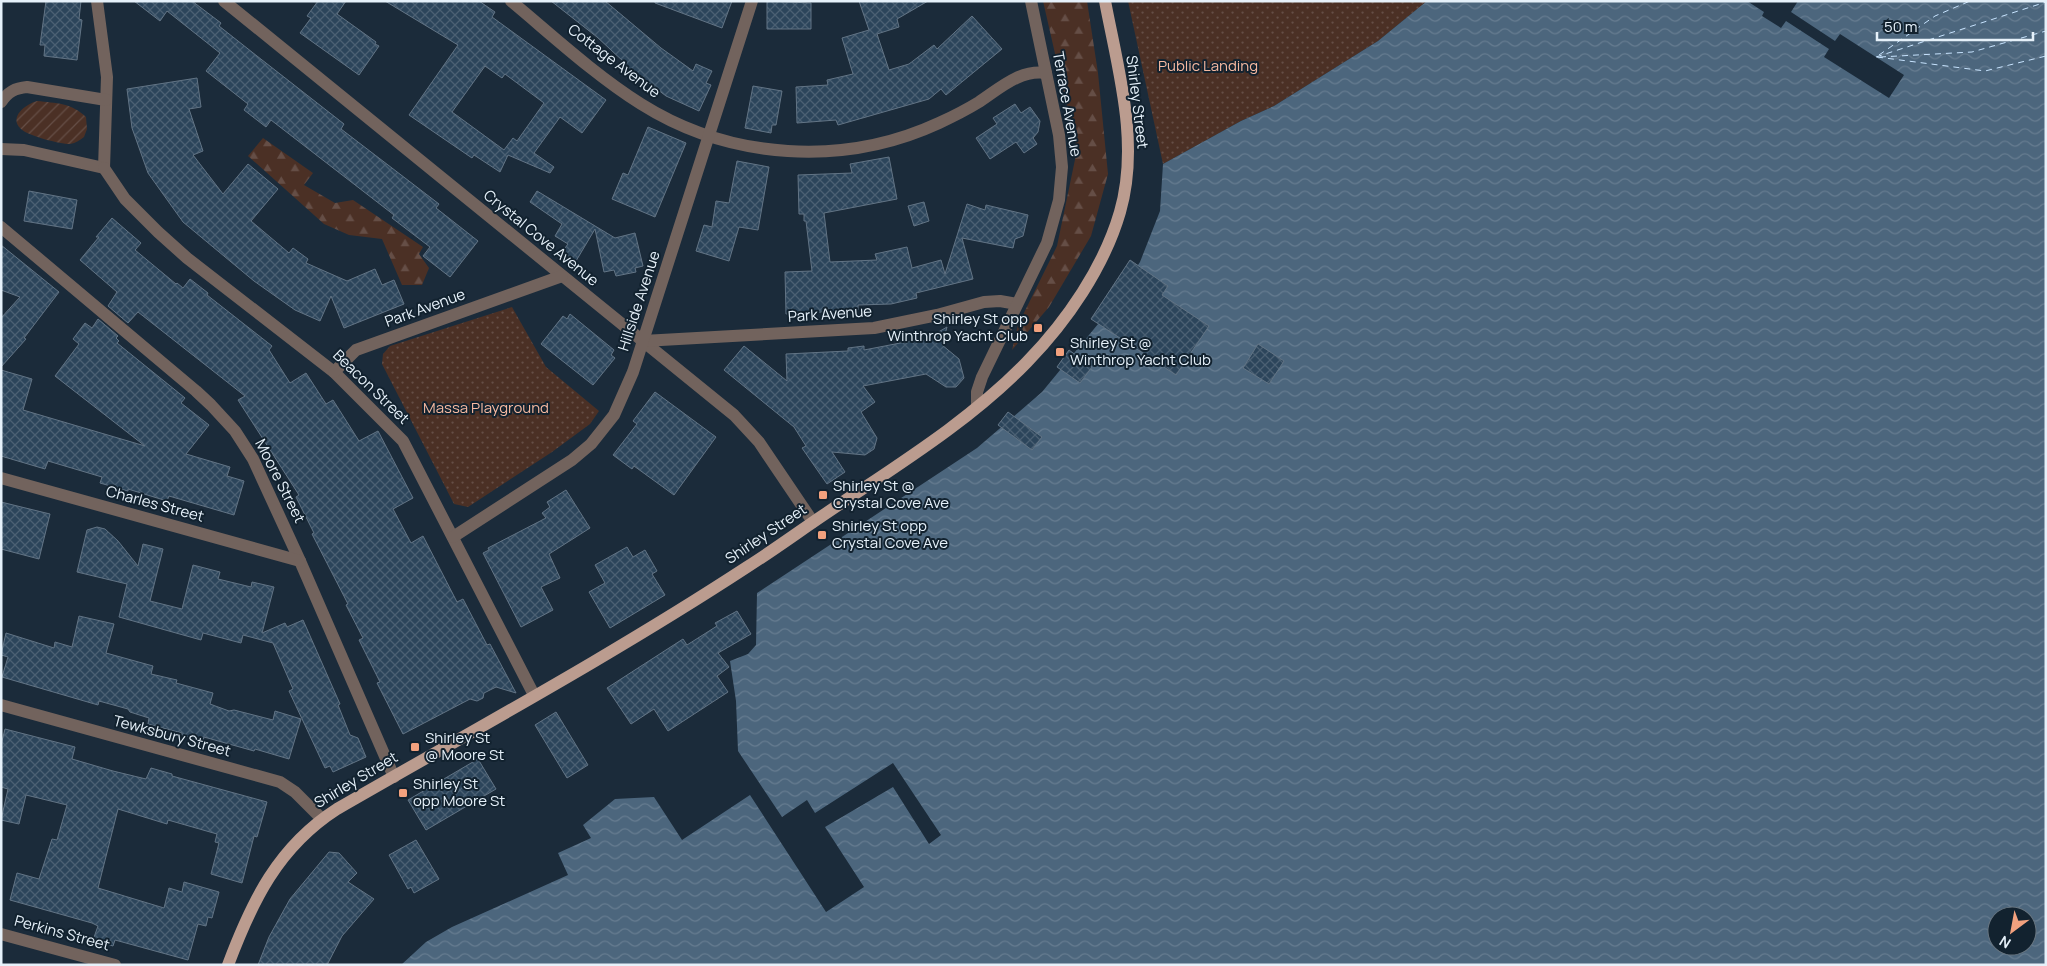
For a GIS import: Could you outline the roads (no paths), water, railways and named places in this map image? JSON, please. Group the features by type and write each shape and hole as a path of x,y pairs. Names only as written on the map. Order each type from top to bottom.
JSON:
{"main road":[{"name":"Shirley Street","path":"228,965 268,878 292,846 312,826 656,624 749,566 948,429 1016,373 1053,332 1094,270 1112,236 1120,211 1127,180 1128,138 1123,95 1105,1"}],"street":[{"path":"1,149 24,150 104,168 106,68 97,1"},
{"name":"Crystal Cove Avenue","path":"224,1 744,425 758,442 813,522"},
{"name":"Cottage Avenue","path":"511,1 630,97 666,118 709,136 753,147 796,151 833,151 866,147 895,140 941,122 1025,74 1046,73"},
{"name":"Hillside Avenue","path":"454,537 572,460 591,444 607,426 620,404 631,377 752,1"},
{"name":"Terrace Avenue","path":"977,406 977,392 982,377 1047,243 1059,200 1062,177 1061,151 1031,1"},
{"path":"1,102 15,89 27,87 106,100"},
{"name":"Beacon Street","path":"104,168 125,199 172,244 334,372 403,441 534,695"},
{"name":"Moore Street","path":"1,227 196,391 234,431 253,459 300,561 394,777"},
{"name":"Park Avenue","path":"334,372 356,350 562,276"},
{"name":"Park Avenue","path":"642,341 868,329 920,319 984,302 1000,301 1017,304"},
{"name":"Charles Street","path":"1,478 300,561"},
{"name":"Tewksbury Street","path":"1,705 280,782 295,792 322,819"},
{"name":"Perkins Street","path":"1,934 115,965"}],"water":[{"path":"1427,1 2046,1 2046,965 401,965 426,942 452,927 568,875 558,853 591,838 583,825 615,799 654,797 682,840 750,795 826,912 864,887 825,827 893,787 929,844 941,835 893,763 815,813 807,800 782,817 738,751 736,701 730,661 748,654 756,645 757,593 977,448 1042,392 1103,318 1140,262 1160,211 1163,164 1241,121 1274,106 1378,41"}],"place":[{"name":"Shirley St opp Winthrop Yacht Club","path":"1038,328"},
{"name":"Shirley St @ Winthrop Yacht Club","path":"1060,352"},
{"name":"Shirley St @ Crystal Cove Ave","path":"823,495"},
{"name":"Shirley St opp Crystal Cove Ave","path":"822,535"},
{"name":"Shirley St @ Moore St","path":"415,747"},
{"name":"Shirley St opp Moore St","path":"403,793"}],"park label":[{"name":"Public Landing","path":"1208,66"},
{"name":"Massa Playground","path":"486,408"}]}
